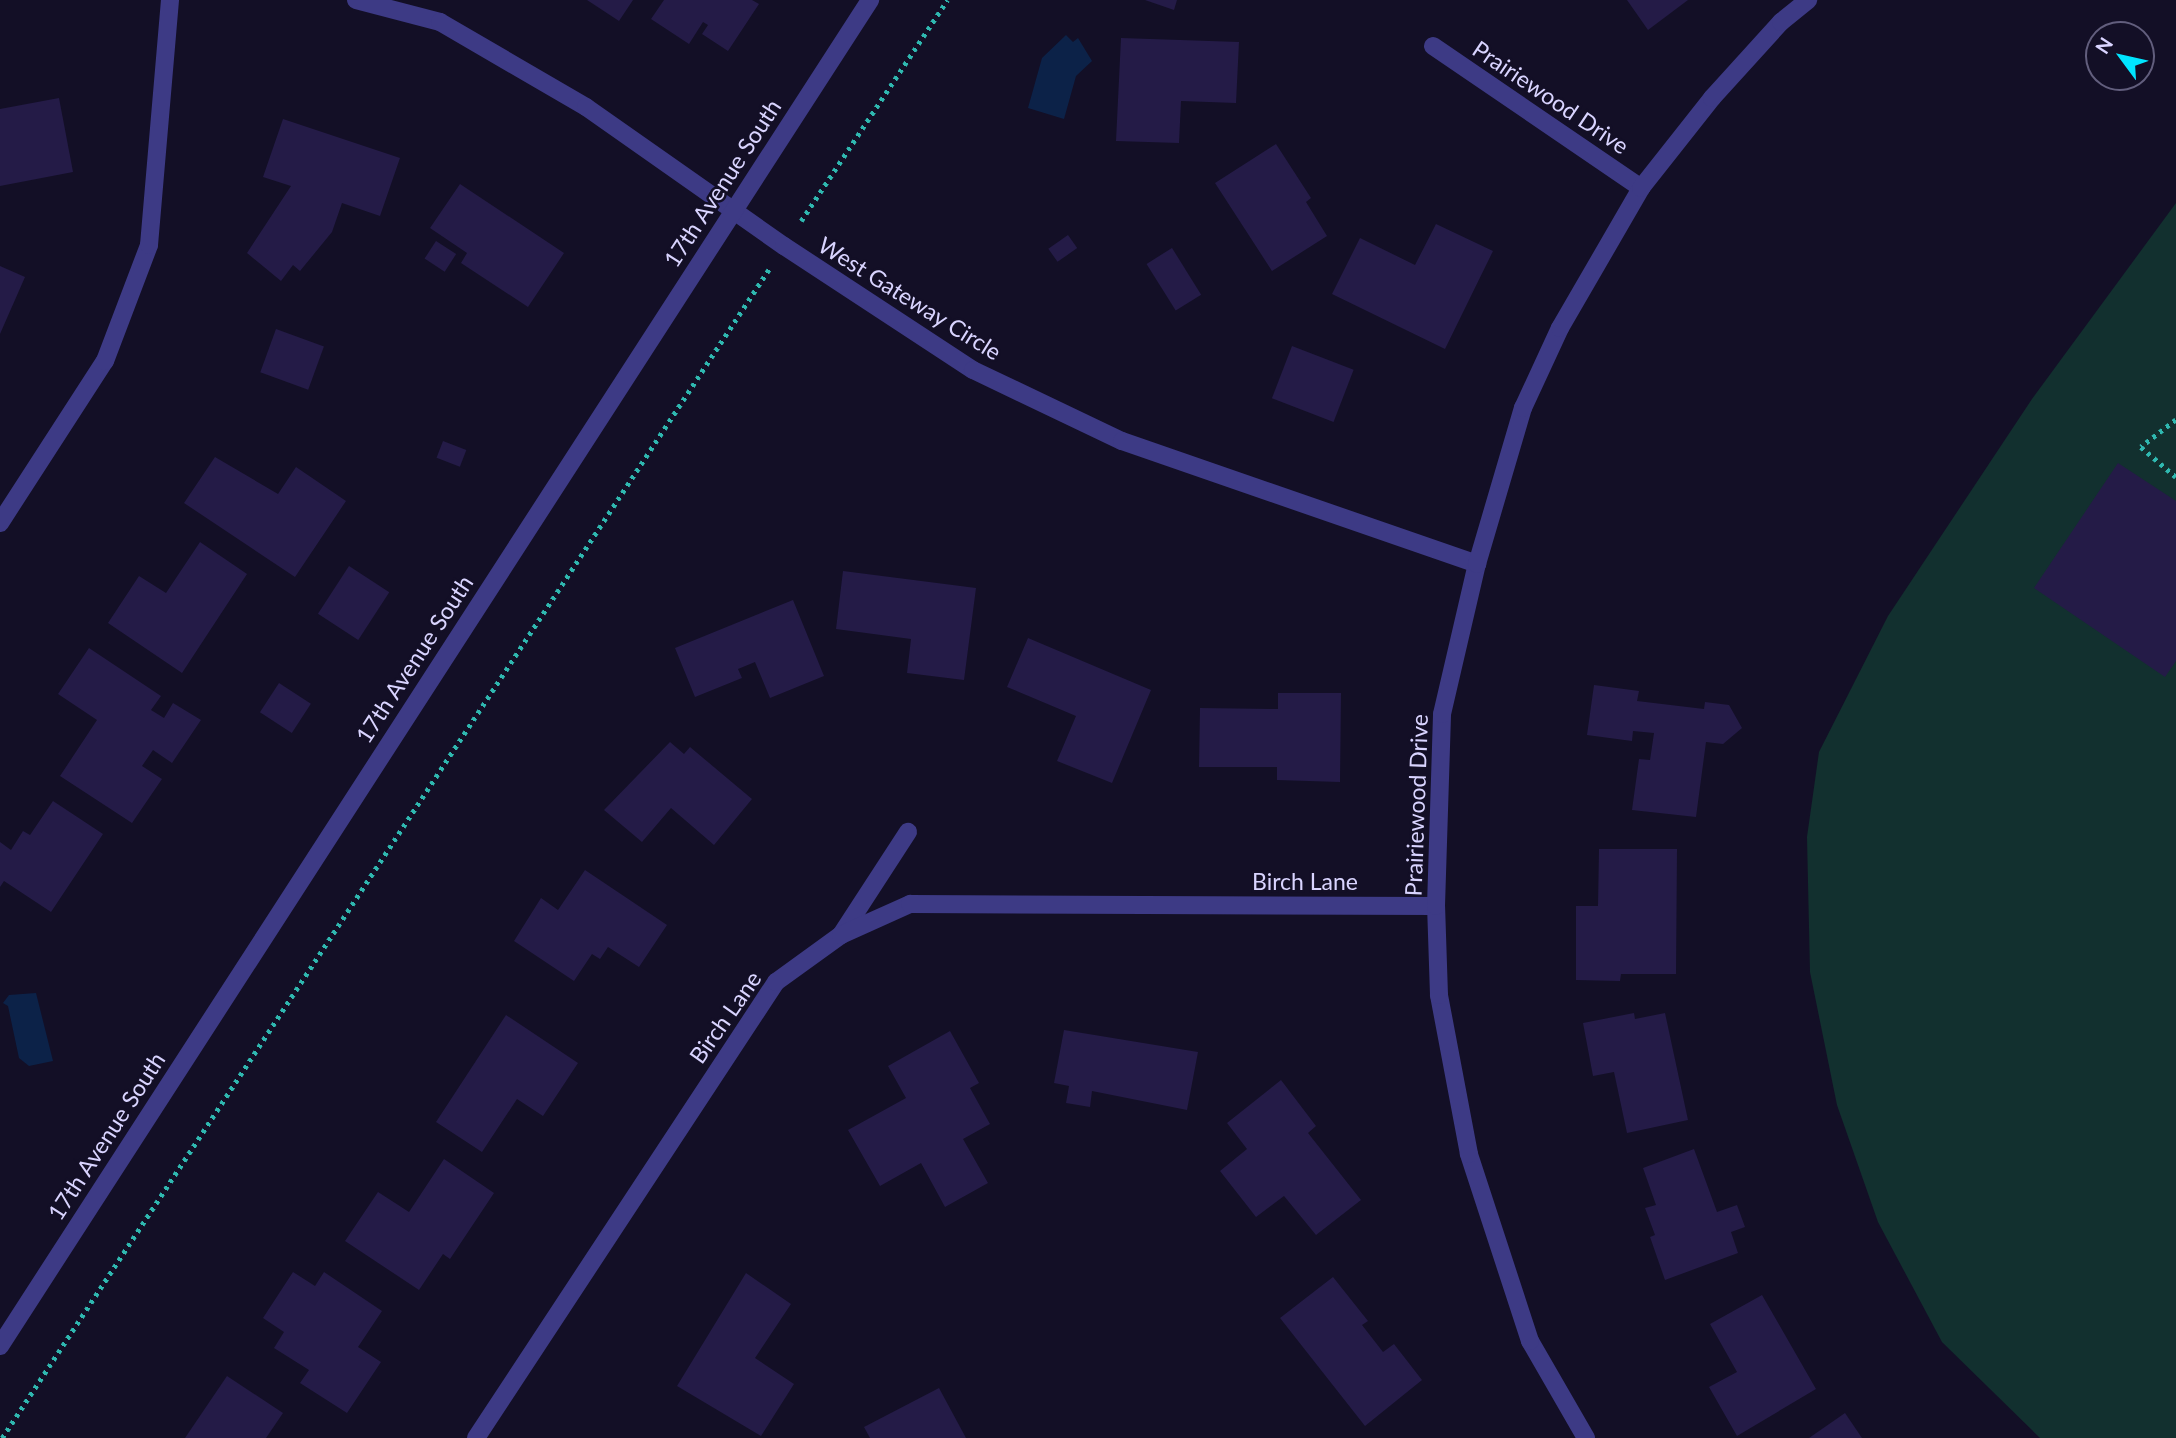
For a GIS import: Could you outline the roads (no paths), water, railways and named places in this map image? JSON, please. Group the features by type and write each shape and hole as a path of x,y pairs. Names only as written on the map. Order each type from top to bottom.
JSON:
{"street":[{"path":"0,523 105,361 149,245 170,0"},
{"name":"West Gateway Circle","path":"356,0 440,22 586,107 784,246 973,370 1122,441 1477,564"},
{"name":"17th Avenue South","path":"0,1346 870,0"},
{"name":"Prairiewood Drive","path":"1586,1438 1530,1341 1469,1154 1439,995 1436,906 1442,714 1477,564 1523,408 1560,328 1641,188 1720,89 1781,22 1808,0"},
{"name":"Prairiewood Drive","path":"1433,46 1641,188"},
{"path":"841,934 908,832"},
{"name":"Birch Lane","path":"476,1438 776,982 841,934 910,904 1436,906"}],"water":[{"path":"1066,35 1073,42 1078,38 1092,61 1076,76 1064,119 1028,108 1042,58"},
{"path":"36,993 53,1061 29,1066 19,1058 8,1006 3,1003 9,995"}]}
